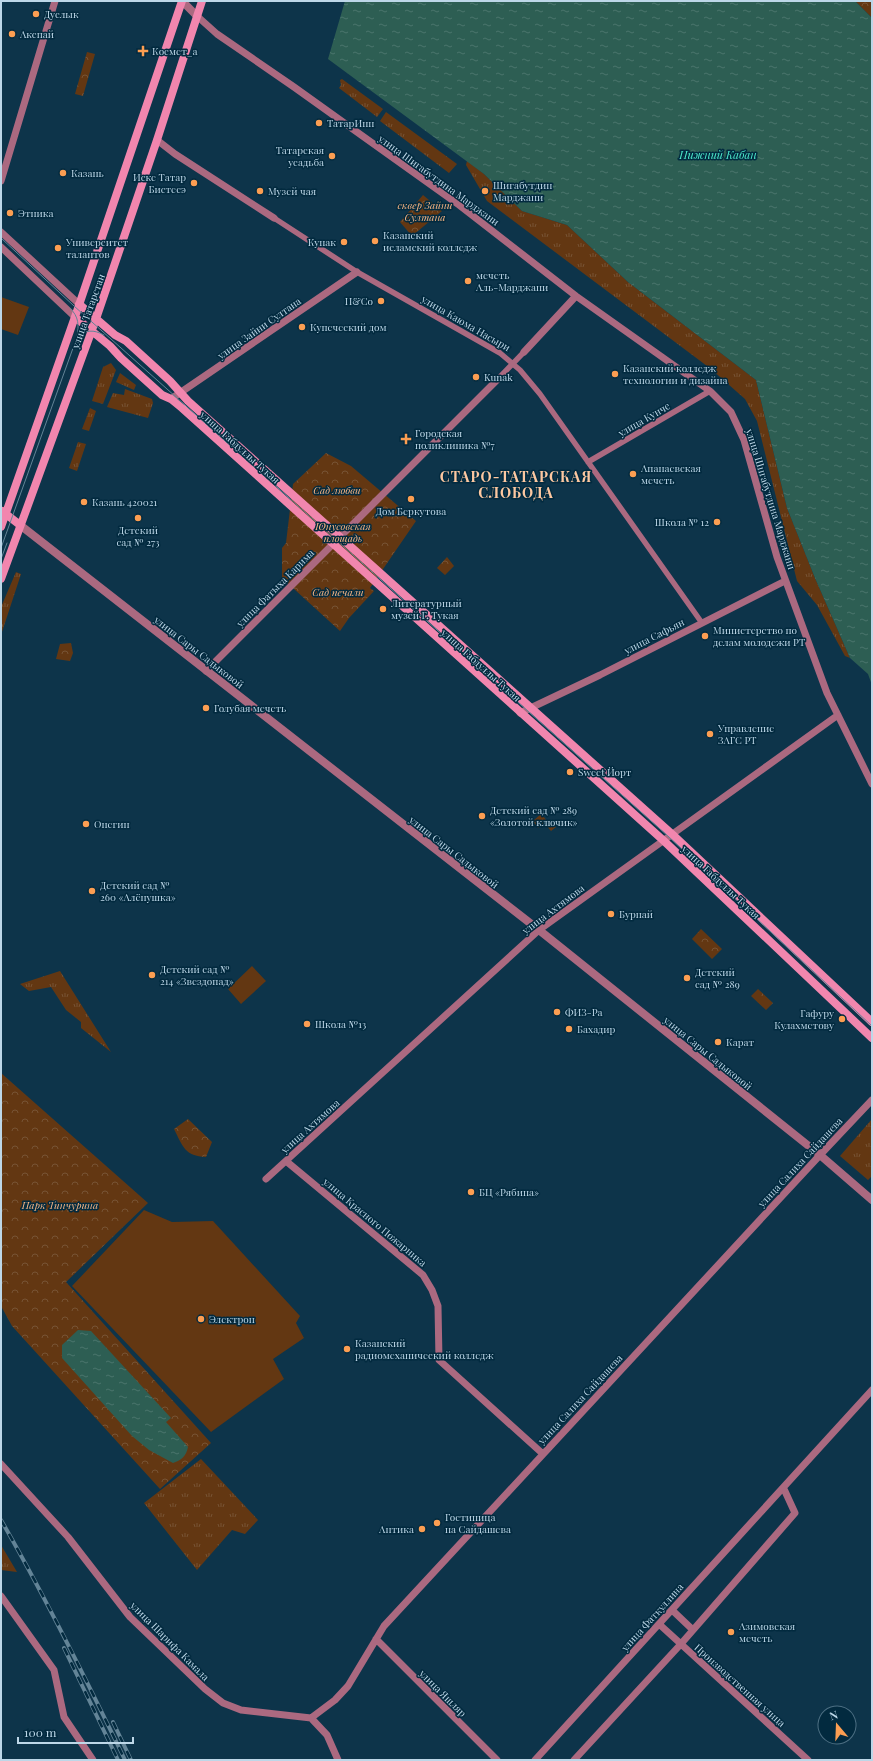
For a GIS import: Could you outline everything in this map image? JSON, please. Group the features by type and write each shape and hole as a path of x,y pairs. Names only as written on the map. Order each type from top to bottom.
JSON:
{"main road":[{"name":"улица Татарстан","path":"1,527 3,512 80,304 182,1"},
{"name":"улица Татарстан","path":"1,579 96,319 157,140 202,1"},
{"name":"улица Габдуллы Тукая","path":"80,304 115,335 131,346 170,381 180,393 673,835 872,1022"},
{"name":"улица Габдуллы Тукая","path":"75,317 92,330 162,395 171,399 520,714 664,841 872,1038"},
{"path":"3,512 20,524"}],"street":[{"path":"1,181 55,1"},
{"path":"182,1 197,16"},
{"name":"улица Шигабутдина Марджани","path":"197,16 217,34 459,205 576,296 710,391 731,412 739,427 776,556 827,693 872,784"},
{"name":"улица Каюма Насыри","path":"157,140 174,154 357,272 500,353 513,363 540,394 702,624"},
{"name":"улица Габдуллы Тукая","path":"1,232 80,304"},
{"name":"улица Габдуллы Тукая","path":"1,247 75,317"},
{"name":"улица Зайни Султана","path":"171,399 357,272"},
{"name":"улица Фатыха Карима","path":"206,671 332,543 340,537 498,379 576,296"},
{"name":"улица Кунче","path":"588,462 710,391"},
{"name":"улица Сары Садыковой","path":"20,524 539,930 820,1155 872,1200"},
{"name":"улица Сафьян","path":"520,714 702,624 785,581"},
{"name":"улица Ахтямова","path":"266,1179 539,930 838,715"},
{"name":"улица Салиха Сайдашева","path":"311,1718 342,1694 388,1622 872,1100"},
{"name":"улица Красного Пожарника","path":"286,1161 423,1275 432,1290 438,1306 439,1360 543,1454"},
{"name":"улица Фаткуллина","path":"535,1760 784,1489 872,1390"},
{"name":"улица Шарифа Камала","path":"1,1464 68,1537 130,1617 205,1689 223,1703 241,1710 311,1718"},
{"path":"574,1760 680,1645 795,1513 784,1489"},
{"path":"1,1596 54,1670 64,1717 93,1760"},
{"path":"672,1610 693,1630"},
{"name":"Производственная улица","path":"659,1624 680,1645 753,1708 808,1760"},
{"name":"улица Яшляр","path":"376,1639 497,1760"},
{"path":"311,1718 327,1735 338,1760"}],"green space":[{"path":"855,1 872,1 872,18"},
{"path":"87,52 95,54 83,96 75,94"},
{"path":"342,79 383,109 377,117 339,88 341,85 340,80"},
{"path":"386,112 457,164 449,173 380,121"},
{"path":"467,161 484,174 522,211 567,225 628,282 756,380 787,508 815,578 850,658 845,656 817,605 797,581 757,421 745,399 711,369 487,201 466,165"},
{"name":"сквер Зайни Султана","path":"423,195 442,211 412,236 400,222"},
{"path":"1,297 29,307 18,335 1,329"},
{"path":"111,363 116,370 103,404 92,401 103,367"},
{"path":"120,373 136,385 134,390 116,382"},
{"path":"125,389 152,399 153,403 148,418 107,407 113,393 124,395"},
{"path":"90,408 96,411 89,431 82,429"},
{"path":"78,442 86,444 77,471 69,468"},
{"name":"Юнусовская площадь","path":"326,453 351,466 416,521 370,588 374,591 349,618 340,631 282,578 282,548 286,543 293,484"},
{"path":"447,557 454,566 445,575 437,568"},
{"path":"16,572 21,574 1,635 1,607"},
{"path":"71,643 73,653 70,661 56,659 60,644"},
{"path":"541,814 549,823 556,827 551,831 544,823 538,828 533,821"},
{"path":"701,929 722,949 712,959 692,939"},
{"path":"252,966 266,981 241,1004 228,989"},
{"path":"60,971 111,1052 81,1028 81,1022 66,1010 51,987 29,991 20,984"},
{"path":"758,989 773,1003 766,1010 751,996"},
{"name":"Парк Тинчурина","path":"1,1073 148,1203 66,1282 211,1443 160,1489 12,1326 1,1306"},
{"path":"188,1119 212,1142 206,1157 193,1155 189,1152 183,1146 174,1129"},
{"path":"872,1119 872,1176 868,1180 840,1156"},
{"name":"Электрон","path":"144,1210 172,1222 213,1221 300,1316 296,1323 304,1338 273,1359 284,1379 211,1432 72,1286"},
{"path":"201,1459 258,1520 245,1534 232,1530 197,1570 144,1503"},
{"path":"1,1545 17,1572 1,1570"}],"water":[{"name":"Нижний Кабан","path":"345,1 855,1 872,18 872,685 868,674 850,658 815,578 787,508 756,380 628,282 567,225 522,211 484,174 328,59"},
{"path":"78,1330 91,1331 171,1418 166,1422 188,1447 185,1455 181,1459 173,1463 149,1450 132,1436 62,1358 62,1345"}],"tram line":[{"path":"1,238 74,306 669,837 872,1026"},
{"path":"1,548 77,337 78,321 70,308"},
{"path":"77,337 90,331 104,335"},
{"path":"1,559 7,543"}],"railway":[{"path":"1,1520 34,1579 96,1699 125,1760"},
{"path":"64,1648 118,1760"},
{"path":"113,1722 131,1760"}],"place":[{"name":"Дуслык","path":"36,14"},
{"name":"Акспай","path":"12,34"},
{"name":"Космет_а","path":"143,51"},
{"name":"ТатарИнн","path":"319,123"},
{"name":"Татарская усадьба","path":"332,156"},
{"name":"Казань","path":"63,173"},
{"name":"Иске Татар Бистесэ","path":"194,183"},
{"name":"Музей чая","path":"260,191"},
{"name":"Шигабутдин Марджани","path":"485,191"},
{"name":"Этника","path":"10,213"},
{"name":"Казанский исламский колледж","path":"375,241"},
{"name":"Кунак","path":"344,242"},
{"name":"Университет талантов","path":"58,248"},
{"name":"мечеть Аль-Марджани","path":"468,281"},
{"name":"H&Co","path":"381,301"},
{"name":"Купеческий дом","path":"302,327"},
{"name":"Казанский колледж технологии и дизайна","path":"615,374"},
{"name":"Kunak","path":"476,377"},
{"name":"Городская поликлиника №7","path":"406,439"},
{"name":"Апанаевская мечеть","path":"633,474"},
{"name":"Дом Беркутова","path":"411,499"},
{"name":"Казань 420021","path":"84,502"},
{"name":"Детский сад № 273","path":"138,518"},
{"name":"Школа № 12","path":"717,522"},
{"name":"Литературный музей Г. Тукая","path":"383,609"},
{"name":"Министерство по делам молодежи РТ","path":"705,636"},
{"name":"Голубая мечеть","path":"206,708"},
{"name":"Управление ЗАГС РТ","path":"710,734"},
{"name":"Sweet Йорт","path":"570,772"},
{"name":"Детский сад № 289 «Золотой ключик»","path":"482,816"},
{"name":"Онегин","path":"86,824"},
{"name":"Детский сад № 260 «Алёнушка»","path":"92,891"},
{"name":"Бурнай","path":"611,914"},
{"name":"Детский сад № 214 «Звездопад»","path":"152,975"},
{"name":"Детский сад № 289","path":"687,978"},
{"name":"ФИЗ-Ра","path":"557,1012"},
{"name":"Гафуру Кулахметову","path":"842,1019"},
{"name":"Школа №13","path":"307,1024"},
{"name":"Бахадир","path":"569,1029"},
{"name":"Карат","path":"718,1042"},
{"name":"БЦ «Рябина»","path":"471,1192"},
{"name":"Электрон","path":"201,1319"},
{"name":"Казанский радиомеханический колледж","path":"347,1349"},
{"name":"Гостиница на Сайдашева","path":"437,1523"},
{"name":"Антика","path":"422,1529"},
{"name":"Азимовская мечеть","path":"731,1632"}],"district":[{"name":"СТАРО-ТАТАРСКАЯ СЛОБОДА","path":"516,486"}],"park label":[{"name":"Сад любви","path":"337,490"},
{"name":"Сад печали","path":"338,592"}]}
